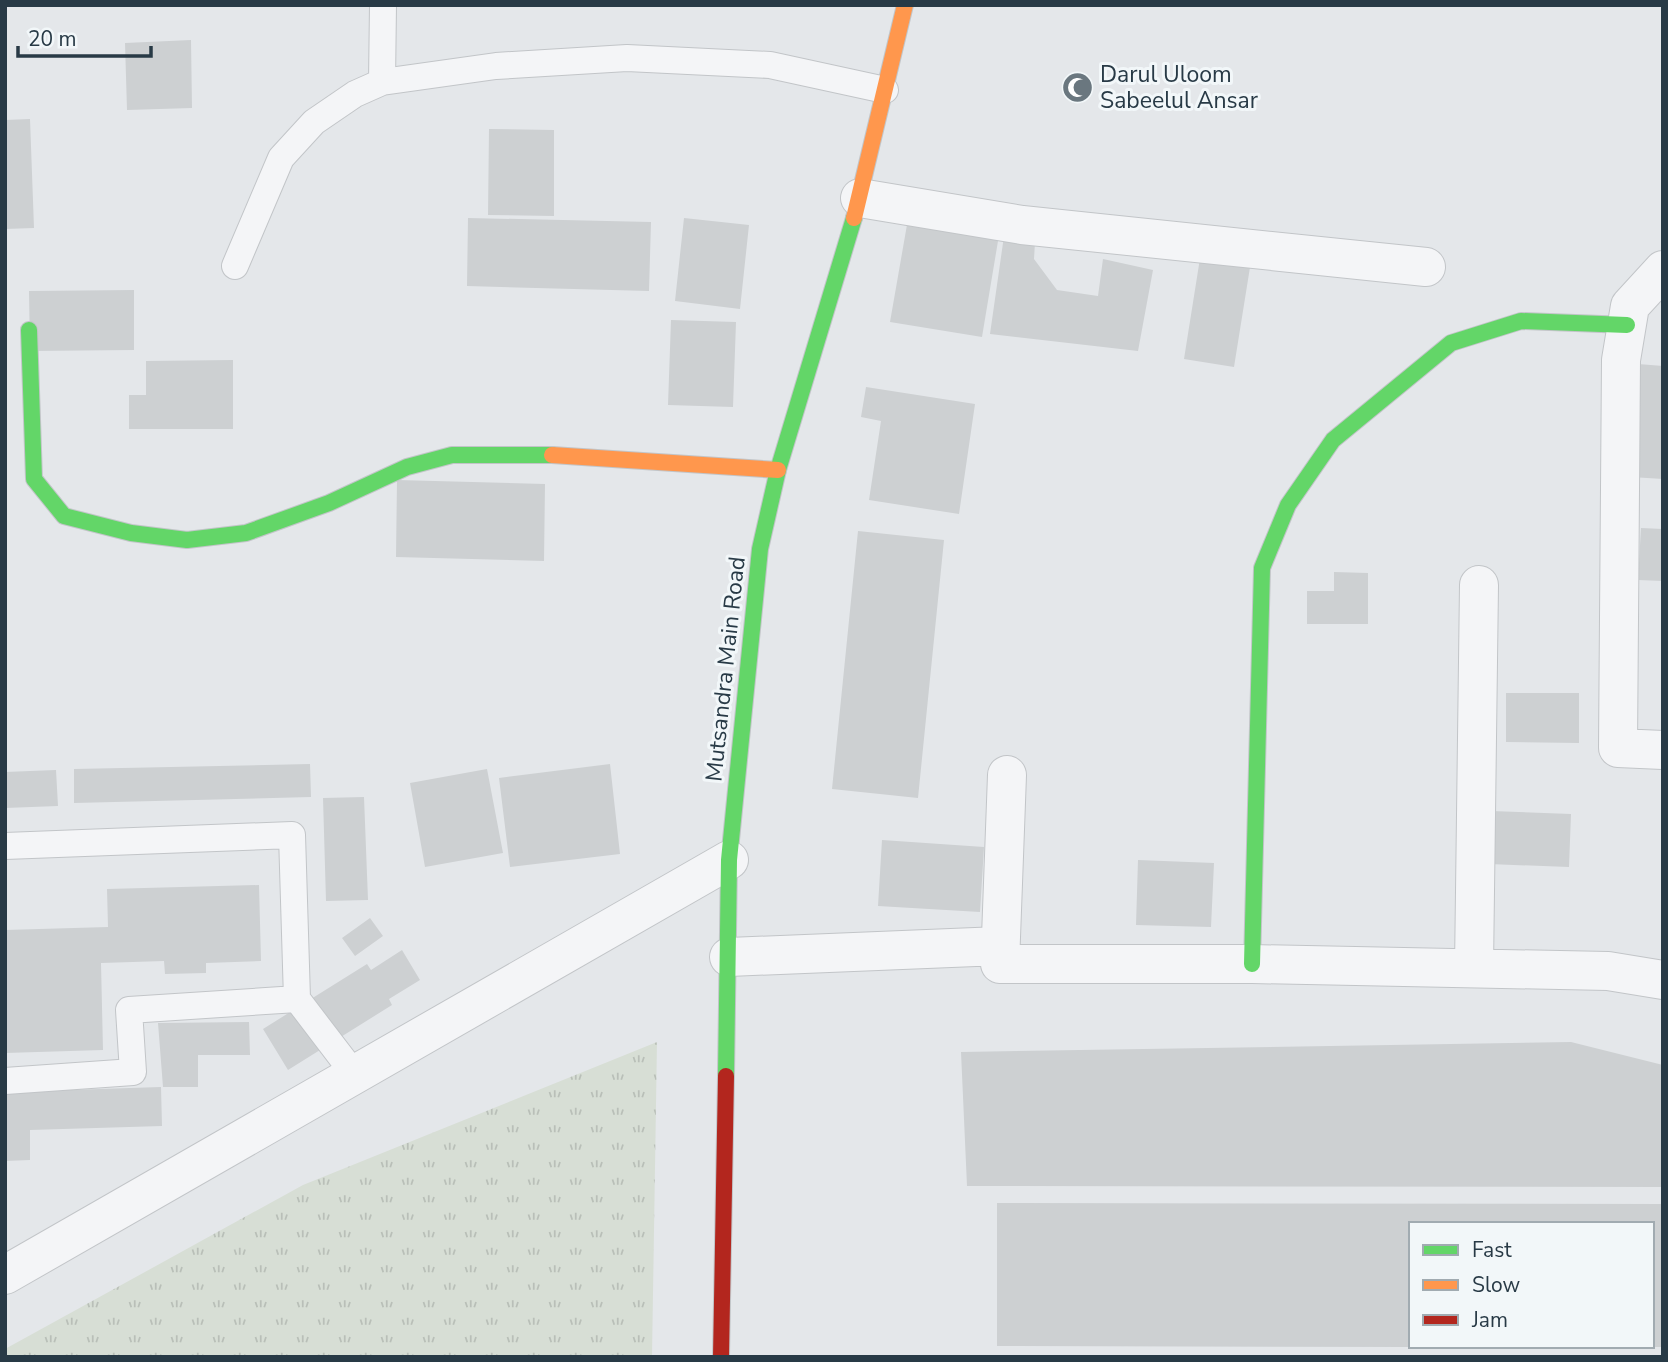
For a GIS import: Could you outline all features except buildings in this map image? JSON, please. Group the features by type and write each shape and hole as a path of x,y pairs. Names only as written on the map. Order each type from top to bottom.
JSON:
{"street":[{"name":"Mutsandra Main Road","path":"721,1357 729,860 760,549 778,470 860,198 905,5"},
{"path":"860,198 1022,225 1426,267"},
{"path":"1663,270 1630,306 1621,360 1618,748 1663,750"},
{"path":"1252,964 1262,568 1288,505 1333,440 1451,343 1521,321 1627,325"},
{"path":"29,330 33,479 64,516 131,533 187,540 246,533 329,503 407,467 452,455 527,453 778,470"},
{"path":"1474,968 1479,585"},
{"path":"1007,775 1000,964 1252,964 1608,971 1663,980"},
{"path":"5,1275 729,860"},
{"path":"729,957 1000,946"}],"lane":[{"path":"382,82 383,5"},
{"path":"235,266 281,158 314,122 355,94 382,82 496,66 627,58 770,65 885,90"},
{"path":"5,846 292,835 298,999 355,1075"},
{"path":"5,1081 133,1072 129,1010 298,999"}],"green space":[{"path":"657,1042 652,1357 5,1357 5,1349 303,1185"}],"traffic: fast":[{"path":"726,1076 729,860 760,549 778,470 854,218"},
{"path":"1252,964 1262,568 1288,505 1333,440 1451,343 1521,321 1627,325"},
{"path":"29,330 34,479 64,516 131,533 187,540 246,533 329,503 407,467 452,455 552,455"}],"traffic: slow":[{"path":"854,218 905,5"},
{"path":"552,455 778,470"}],"traffic: jam":[{"path":"721,1357 726,1076"}],"place":[{"name":"Darul Uloom Sabeelul Ansar","path":"1077,87"}]}
